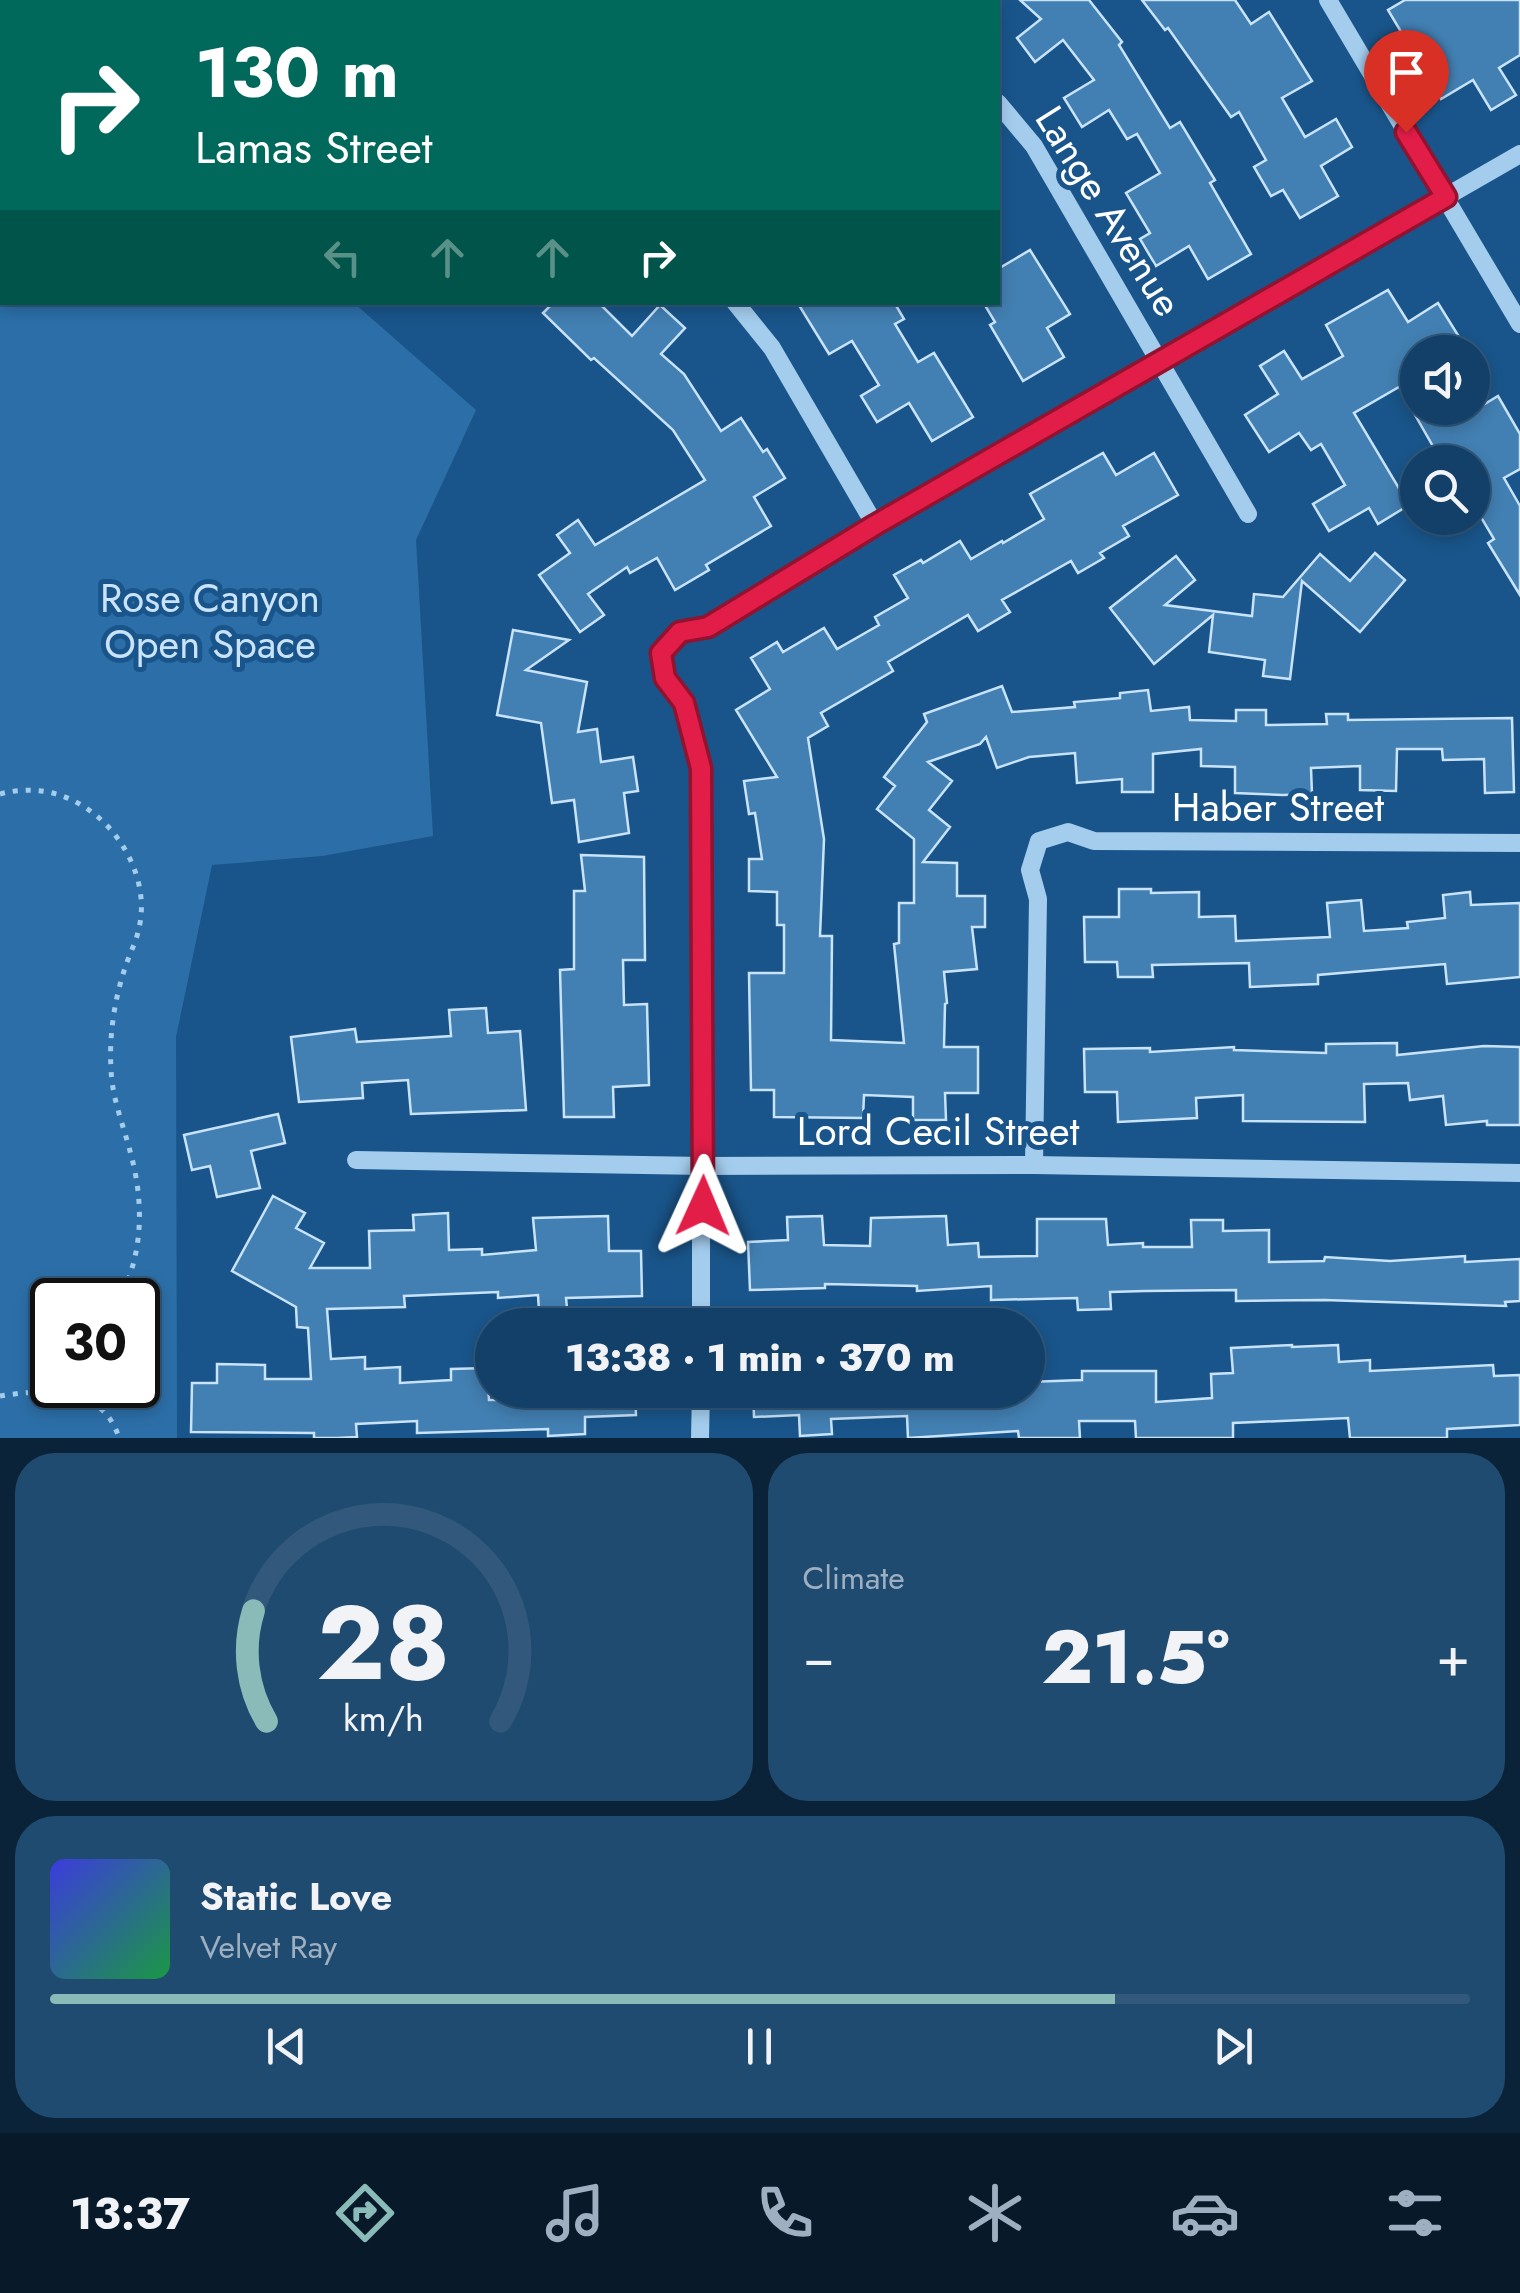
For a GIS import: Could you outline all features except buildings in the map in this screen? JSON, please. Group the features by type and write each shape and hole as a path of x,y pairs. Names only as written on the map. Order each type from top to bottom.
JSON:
{"street":[{"path":"1328,0 1520,324"},
{"name":"Lange Avenue","path":"1000,104 1034,146 1248,514"},
{"path":"702,1308 701,768 684,703 665,678 661,653 680,632 708,627 875,525 1520,154"},
{"path":"737,305 772,348 875,525"},
{"name":"Haber Street","path":"1034,1164 1038,899 1030,870 1039,841 1068,832 1094,841 1520,843"},
{"name":"Lord Cecil Street","path":"356,1160 704,1166 1034,1164 1520,1174"},
{"path":"700,1408 700,1438"}],"path":[{"path":"0,794 43,790 67,796 108,825 136,873 142,898 140,927 123,972 113,1016 111,1071 118,1114 138,1186 136,1252 127,1278"},
{"path":"0,1396 28,1391"},
{"path":"99,1408 120,1438"}],"green space":[{"name":"Rose Canyon Open Space","path":"0,305 356,305 476,410 416,540 433,836 322,856 212,865 176,1037 177,1438 0,1438"}],"route":[{"path":"703,1206 701,768 684,703 665,678 661,653 680,632 708,627 875,525 1446,197 1406,132"}]}
